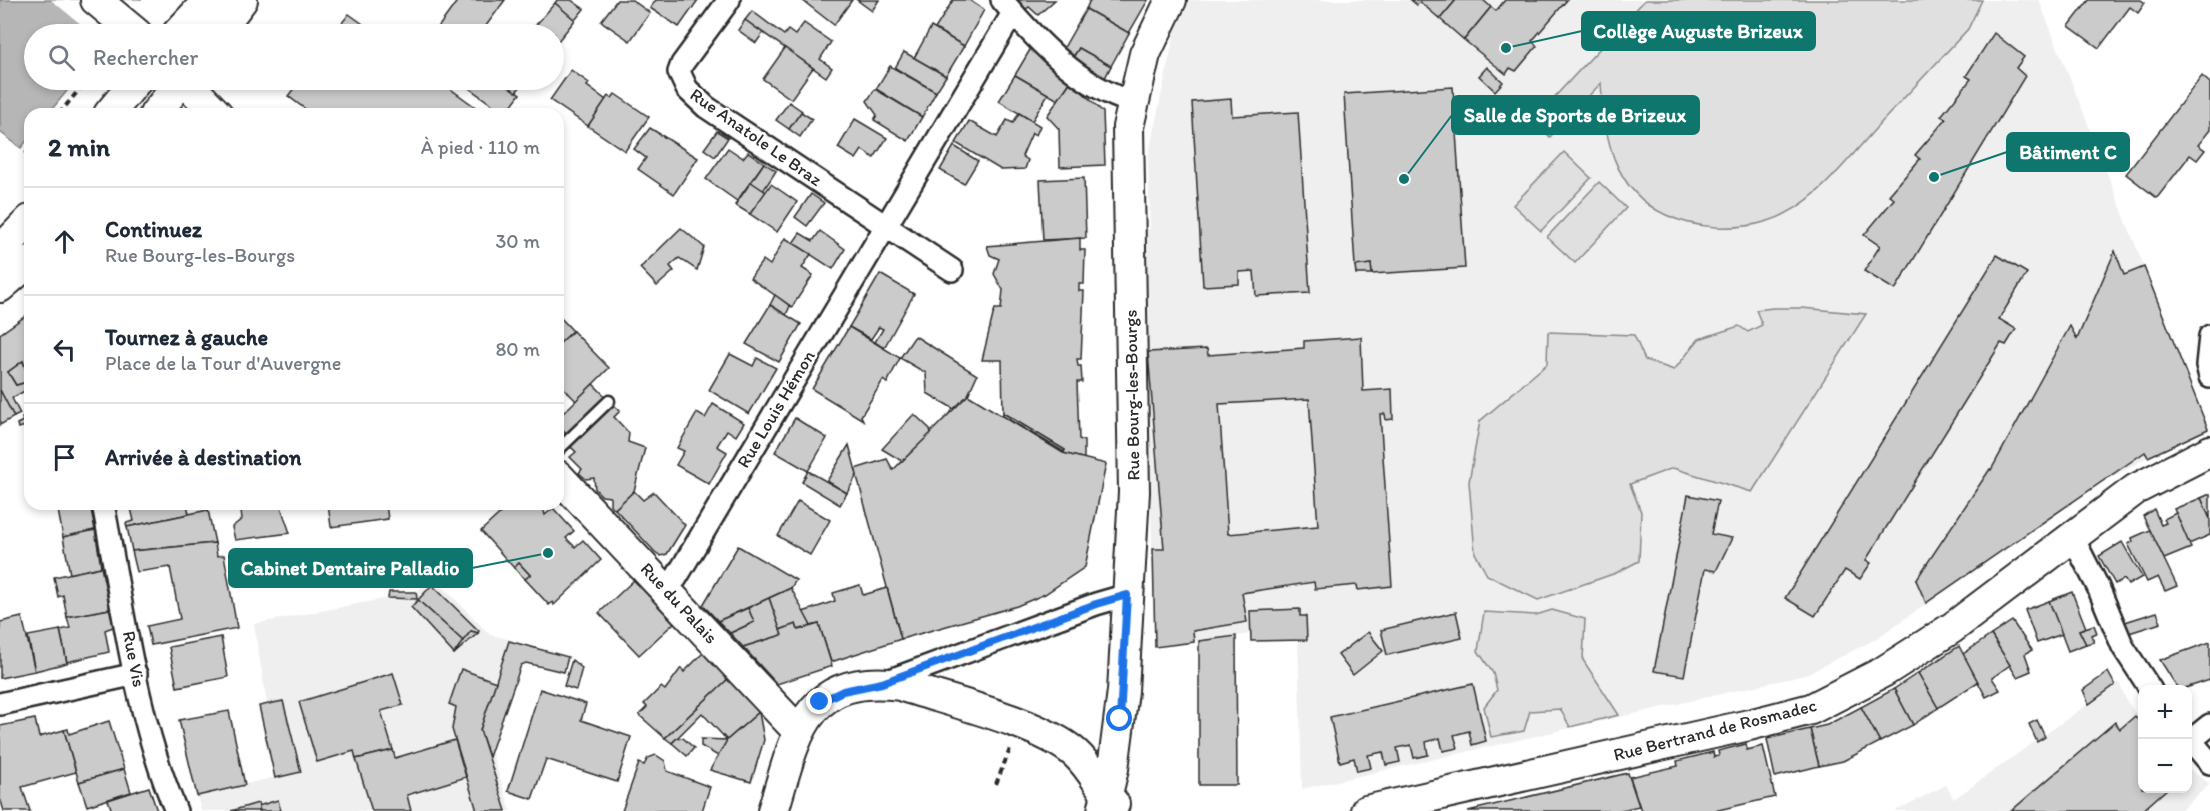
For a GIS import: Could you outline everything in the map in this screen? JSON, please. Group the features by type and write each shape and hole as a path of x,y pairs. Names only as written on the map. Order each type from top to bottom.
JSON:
{"street":[{"path":"96,0 124,24"},
{"path":"186,24 209,0"},
{"path":"224,24 242,0"},
{"name":"Rue Anatole Le Braz","path":"729,0 682,64 679,72 687,89 706,107 884,226"},
{"name":"Rue Bourg-les-Bourgs","path":"1110,806 1123,691 1135,465 1127,168 1132,102 1144,54 1171,0"},
{"path":"1007,6 1069,66 1100,90 1132,102"},
{"name":"Rue Louis Hémon","path":"665,588 676,578 884,226 1007,6"},
{"path":"114,108 129,90"},
{"path":"159,108 174,90"},
{"path":"193,90 211,108"},
{"path":"0,251 24,226"},
{"path":"884,226 952,270"},
{"path":"0,287 24,266"},
{"path":"2210,336 2207,365 2210,377"},
{"name":"Rue Bertrand de Rosmadec","path":"1366,811 1811,709 1856,687 1952,628 2136,489 2210,451"},
{"name":"Rue du Palais","path":"564,482 798,731"},
{"name":"Rue Vis","path":"104,510 153,748 176,811"},
{"path":"2073,538 2098,587 2123,647 2148,685"},
{"path":"773,811 798,731 812,710 830,696 858,686 882,683 1096,604 1127,595"},
{"path":"0,704 136,674"},
{"path":"882,683 900,685 1026,726 1052,738 1076,754 1095,776 1110,806"},
{"path":"2192,737 2210,725"},
{"path":"2192,742 2210,763"}],"lane":[{"path":"564,444 609,401"}],"path":[{"path":"64,108 79,90"},
{"path":"996,784 1009,752 1026,726"}],"shaded area":[{"path":"0,0 141,0 120,24 24,24 24,90 68,90 53,108 24,108 24,144 21,148 0,132"},
{"path":"1189,0 2039,0 2208,429 2148,457 2100,484 1874,640 1805,675 1302,789 1298,640 1250,634 1155,647 1143,230 1150,229 1148,157 1177,22"},
{"path":"1645,0 1982,0 1968,29 1815,194 1785,214 1768,221 1743,226 1716,227 1690,223 1666,215 1633,191 1622,176 1614,159 1605,122 1601,83 1550,137 1533,120"},
{"path":"1564,152 1591,178 1541,231 1513,205"},
{"path":"1599,182 1626,208 1575,263 1547,237"},
{"path":"1802,308 1866,314 1752,492 1673,468 1630,484 1641,512 1639,561 1616,573 1538,600 1487,575 1475,553 1469,482 1480,421 1547,364 1548,332 1634,335 1645,360 1674,370 1699,339 1739,326 1748,332 1762,325 1756,310"},
{"path":"433,576 490,635 513,640 485,732 511,811 201,811 197,796 275,777 259,706 267,704 254,624 388,598 389,592 416,592"},
{"path":"1552,610 1585,619 1583,660 1619,715 1570,727 1560,709 1530,711 1524,731 1491,737 1484,707 1497,690 1493,673 1478,651 1484,612 1536,615"},
{"path":"2119,682 2127,702 2138,716 2138,793 2192,793 2192,771 2210,784 2180,811 1895,811 1946,785 1954,799"}],"pier":[{"path":"51,0 144,0 123,24 81,24"}],"building":[{"path":"458,0 505,0 487,24 441,24"},
{"path":"557,0 571,0 584,9 575,20 555,3"},
{"path":"617,0 632,0 650,13 630,41 601,21"},
{"path":"656,0 698,0 679,27 650,8"},
{"path":"802,0 852,0 834,25"},
{"path":"857,0 879,0 872,11"},
{"path":"953,0 969,0 984,10 964,46 935,29"},
{"path":"1014,0 1055,0 1038,15 1029,7 1023,11"},
{"path":"1090,0 1148,0 1129,33 1086,9"},
{"path":"1411,0 1456,0 1440,19 1420,2 1417,5"},
{"path":"1456,0 1483,0 1491,7 1464,40 1440,19"},
{"path":"1505,0 1567,0 1532,41 1537,46 1516,71 1510,68 1506,74 1464,40 1491,7 1496,11"},
{"path":"2089,0 2141,0 2145,3 2138,13 2130,7 2099,48 2069,26"},
{"path":"555,3 575,20 564,34 564,24 537,24"},
{"path":"1086,9 1129,33 1111,66 1079,48 1072,59 1062,51"},
{"path":"752,11 784,35 788,30 795,35 804,23 831,42 820,59 832,68 826,77 745,20"},
{"path":"349,14 363,24 341,24"},
{"path":"745,20 763,33 756,43 738,30"},
{"path":"931,27 964,46 946,76 914,58"},
{"path":"1994,33 2024,57 2016,68 2025,76 1895,290 1864,271 1880,246 1864,235 1894,199 1889,195 1920,159 1915,155 1946,119 1941,116 1971,79 1966,76"},
{"path":"1034,43 1071,81 1058,100 1015,75"},
{"path":"785,48 813,68 791,99 763,79"},
{"path":"1079,48 1111,66 1105,78 1072,59"},
{"path":"904,52 946,76 936,92 895,68"},
{"path":"890,66 936,92 922,117 876,89"},
{"path":"1487,67 1503,82 1495,91 1479,76"},
{"path":"571,70 589,83 587,86 606,100 588,126 550,100 557,90 564,90 564,80"},
{"path":"1015,75 1048,94 1032,121 999,101"},
{"path":"2202,76 2210,83 2210,130 2198,145 2205,150 2197,160 2190,155 2157,198 2126,174"},
{"path":"1071,81 1103,112 1105,165 1060,167 1059,129 1047,116"},
{"path":"1453,87 1465,268 1372,274 1371,264 1355,266 1344,94"},
{"path":"875,89 922,117 908,141 874,120 877,115 867,101"},
{"path":"292,90 452,90 477,108 304,108 288,96"},
{"path":"472,90 514,90 520,94 510,108 497,108"},
{"path":"615,94 649,117 625,151 588,126 608,96 612,98"},
{"path":"1231,99 1232,116 1298,112 1310,293 1256,296 1254,271 1239,272 1239,284 1203,286 1192,102"},
{"path":"789,102 802,111 789,129 776,120"},
{"path":"801,112 812,119 800,137 789,129"},
{"path":"1019,113 1040,126 1036,135 1032,133 1022,156 1028,160 1025,169 1001,170 956,143 969,121 997,137 1007,120 1013,123"},
{"path":"855,119 887,138 874,158 862,150 856,159 838,148"},
{"path":"650,128 698,158 674,194 638,169 646,158 634,149"},
{"path":"717,131 728,138 715,157 704,149"},
{"path":"954,146 978,161 964,184 940,170"},
{"path":"728,148 743,158 748,152 764,163 737,201 706,179"},
{"path":"764,163 776,171 763,191 751,182"},
{"path":"1084,178 1086,238 1043,240 1040,180"},
{"path":"751,182 766,192 750,214 735,205"},
{"path":"771,184 797,202 777,232 750,214"},
{"path":"811,194 824,203 807,226 795,217"},
{"path":"681,228 704,247 697,270 679,258 670,266 674,271 657,286 640,268"},
{"path":"820,231 845,249 833,269 793,243 800,233 813,241"},
{"path":"785,238 811,254 802,268 813,275 792,307 750,278 763,260 770,265"},
{"path":"1080,238 1080,250 1085,250 1084,284 1079,284 1079,291 1084,291 1081,359 1077,359 1078,366 1081,366 1082,382 1077,382 1079,439 1084,441 1084,459 1063,453 1065,450 1003,413 1002,360 982,360 995,309 1001,309 1003,290 994,274 999,259 990,255 987,246"},
{"path":"2115,251 2124,275 2144,267 2208,429 2148,457 2145,452 1926,603 1916,580 1991,470 2070,326 2077,339"},
{"path":"1997,255 2027,273 1999,319 2016,329 2006,345 2001,343 1866,560 1871,563 1860,579 1845,570 1815,616 1785,598"},
{"path":"1371,264 1372,274 1356,274 1355,266"},
{"path":"880,274 914,294 884,348 875,342 883,329 879,327 871,339 849,327"},
{"path":"775,295 790,306 786,315 770,305"},
{"path":"770,305 801,324 779,362 746,344"},
{"path":"24,317 24,364 23,361 8,372 16,385 24,383 24,391 12,398 20,414 14,417 0,390 0,334"},
{"path":"564,321 573,331 564,339"},
{"path":"849,327 900,358 887,383 883,380 861,416 863,420 812,389"},
{"path":"573,331 609,368 576,401 564,388 564,339"},
{"path":"915,336 977,375 968,395 954,409 927,393 926,373 900,358"},
{"path":"1361,337 1363,391 1392,389 1393,419 1386,420 1385,414 1380,414 1392,586 1358,590 1357,585 1315,589 1314,582 1242,593 1247,622 1193,631 1194,642 1155,647 1153,549 1164,549 1148,352 1207,349 1208,355 1304,348 1304,341","holes":["1309,399 1318,526 1228,534 1219,404"]},
{"path":"730,354 753,366 757,358 776,368 749,414 709,390"},
{"path":"23,361 24,383 16,385 8,372"},
{"path":"593,384 620,411 614,417 629,433 628,442 645,448 634,491 615,509 610,505 610,497 602,496 595,489 594,478 586,479 579,473 582,469 570,457 576,452 572,448 565,447 564,412"},
{"path":"0,390 14,417 0,425"},
{"path":"968,395 1063,453 1106,464 1085,567 1045,594 1017,606 901,639 855,469 887,459 893,470"},
{"path":"713,404 744,423 736,436 727,430 717,446 727,452 709,484 676,465 684,451 677,448 697,413 705,418"},
{"path":"1003,413 1065,450 1064,452 1003,416"},
{"path":"914,414 930,429 931,433 902,461 882,449"},
{"path":"24,417 24,426 18,428 17,424 23,421"},
{"path":"795,418 827,438 808,471 775,452"},
{"path":"849,445 857,475 847,493 827,481"},
{"path":"808,471 847,493 840,505 802,482"},
{"path":"634,491 643,500 654,492 685,525 667,554 661,556 655,552 615,509"},
{"path":"2210,494 2210,519 2201,498"},
{"path":"1688,495 1718,501 1711,534 1732,538 1716,571 1705,569 1684,676 1654,671"},
{"path":"2201,498 2210,519 2210,535 2189,544 2174,509"},
{"path":"798,501 830,520 810,555 778,536"},
{"path":"2154,509 2161,525 2166,523 2164,519 2176,513 2191,548 2164,559 2143,516"},
{"path":"58,510 91,510 95,530 63,537"},
{"path":"131,510 188,510 189,514 127,527 126,523 134,521"},
{"path":"208,510 215,543 132,551 127,527"},
{"path":"241,510 282,510 290,533 235,540 232,527 242,519"},
{"path":"329,510 387,510 388,519 331,527"},
{"path":"504,510 544,510 545,515 551,510 555,510 574,531 566,538 575,547 583,540 601,560 554,605 553,602 549,605 525,579 530,575 519,563 514,568 481,531"},
{"path":"95,530 101,567 70,574 63,537"},
{"path":"2150,530 2177,586 2165,591 2158,577 2147,582 2128,544 2133,542 2132,538"},
{"path":"2122,542 2142,577 2128,585 2124,579 2115,584 2099,556"},
{"path":"215,543 217,556 224,555 237,628 151,645 147,626 180,619 170,567 137,572 132,551"},
{"path":"738,546 796,580 791,588 718,621 703,605"},
{"path":"519,563 530,575 525,579 514,568"},
{"path":"101,567 110,609 67,617 63,595 58,597 54,577"},
{"path":"634,580 674,623 639,655 599,613"},
{"path":"432,585 479,631 478,633 471,631 463,641 418,600"},
{"path":"860,585 863,595 887,588 901,639 831,662 819,624 811,626 803,612 835,601 833,593"},
{"path":"791,588 811,626 798,630 796,624 780,630 769,598"},
{"path":"389,592 416,592 417,599 388,598"},
{"path":"2072,592 2086,628 2079,630 2086,644 2068,651 2049,601"},
{"path":"769,598 782,635 743,647 730,633 754,622 748,608"},
{"path":"418,600 463,641 454,654 411,607"},
{"path":"2049,601 2062,634 2037,643 2025,610"},
{"path":"748,608 754,622 730,633 718,621"},
{"path":"110,609 113,627 105,630 109,652 67,662 60,630 70,628 67,617"},
{"path":"1300,609 1300,616 1306,616 1307,640 1251,641 1250,611"},
{"path":"1456,612 1462,638 1387,655 1381,630"},
{"path":"2157,612 2161,623 2129,633 2125,622"},
{"path":"22,617 35,671 0,678 0,622"},
{"path":"2012,621 2032,650 2025,654 2031,671 2017,677 1991,635"},
{"path":"796,624 798,630 819,624 832,666 777,684 743,647 782,635 780,630"},
{"path":"2094,625 2097,633 2091,635 2094,642 2086,644 2079,630"},
{"path":"60,630 67,663 35,671 28,636"},
{"path":"471,631 478,633 454,654 463,641"},
{"path":"1368,632 1383,651 1353,675 1338,655"},
{"path":"1991,635 2010,665 1992,678 2000,690 1986,697 1963,654"},
{"path":"1236,636 1237,785 1199,785 1199,641"},
{"path":"221,637 228,677 177,687 169,647"},
{"path":"509,641 568,657 564,672 526,663 521,665 489,757 480,730"},
{"path":"2210,642 2210,680 2192,686 2176,685 2160,660"},
{"path":"1959,646 1978,682 1938,708 1918,673"},
{"path":"703,653 728,679 665,738 639,715 647,707 644,704 661,687 665,690 681,668 684,672"},
{"path":"572,660 582,668 576,690 564,686"},
{"path":"461,669 496,682 480,730 506,811 477,811 452,729 456,707 449,704"},
{"path":"2108,672 2115,685 2089,704 2083,690"},
{"path":"393,673 403,705 381,711 393,750 356,759 354,751 317,762 299,702"},
{"path":"1918,673 1938,708 1913,725 1894,689"},
{"path":"728,679 759,712 727,740 702,713 672,743 665,738"},
{"path":"1473,684 1486,741 1472,745 1469,731 1454,735 1458,748 1443,751 1440,738 1426,742 1428,755 1414,758 1411,745 1397,748 1400,762 1386,765 1383,752 1368,755 1371,768 1357,771 1354,758 1340,762 1330,717"},
{"path":"540,689 586,704 581,720 631,737 617,782 546,759 532,799 508,791"},
{"path":"1894,689 1913,725 1880,742 1861,707"},
{"path":"283,701 301,772 275,778 259,706"},
{"path":"1861,707 1880,742 1843,761 1819,766 1810,729 1827,725"},
{"path":"229,711 245,785 197,796 179,720"},
{"path":"759,712 764,740 751,782 710,770 727,740"},
{"path":"2135,716 2138,720 2138,793 2162,793 2142,811 2011,811 2115,722 2120,729"},
{"path":"35,719 39,737 64,730 76,772 22,787 30,811 4,811 0,798 0,726"},
{"path":"2037,720 2045,737 2037,742 2029,724"},
{"path":"109,721 124,769 79,782 64,730 68,729 69,734"},
{"path":"1810,729 1819,766 1775,777 1767,739"},
{"path":"677,738 683,738 694,748 687,756 672,743"},
{"path":"701,739 727,740 718,756 701,746"},
{"path":"455,740 466,777 407,795 411,811 372,811 356,759 393,750 395,758"},
{"path":"1746,744 1747,750 1763,746 1775,797 1714,811 1641,811 1630,777 1678,766 1677,761 1713,752 1714,757 1719,756 1718,751"},
{"path":"656,755 665,761 667,771 710,787 702,811 622,811 639,763 644,765 648,758"},
{"path":"124,769 131,792 87,806 79,782"},
{"path":"1628,773 1639,806 1617,811 1468,811"},
{"path":"149,787 157,811 112,811 108,800"},
{"path":"278,800 281,811 260,811 258,806"},
{"path":"258,803 260,811 231,811"}],"place":[{"name":"Collège Auguste Brizeux","path":"1506,48"},
{"name":"Bâtiment C","path":"1934,177"},
{"name":"Salle de Sports de Brizeux","path":"1404,179"},
{"name":"Cabinet Dentaire Palladio","path":"548,553"}],"route":[{"path":"820,702 843,691 858,686 882,683 1096,604 1127,595 1120,719"}]}
